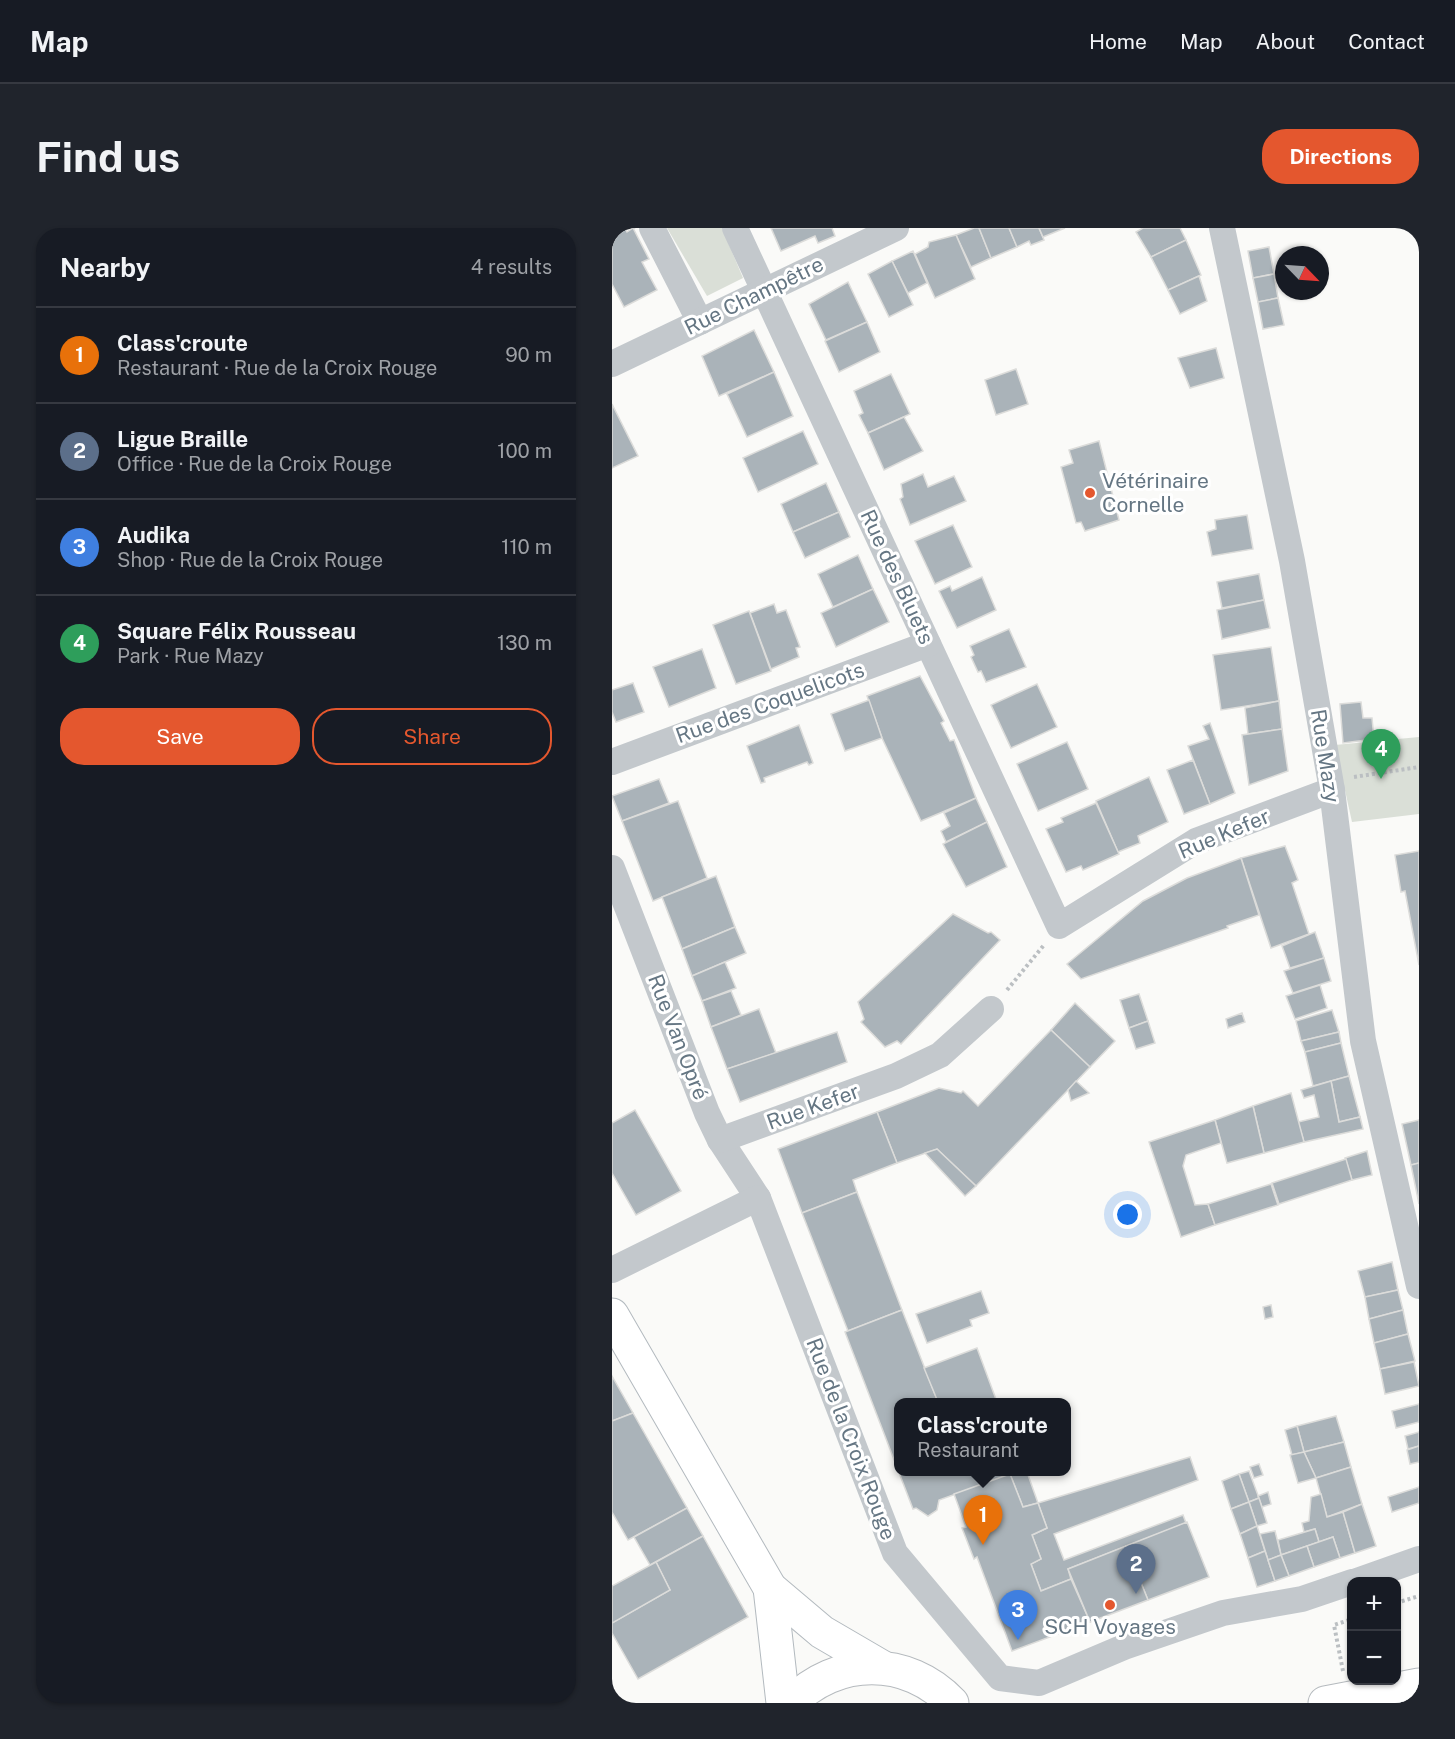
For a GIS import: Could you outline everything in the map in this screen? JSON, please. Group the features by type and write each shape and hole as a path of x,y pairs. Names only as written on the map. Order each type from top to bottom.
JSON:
{"main road":[{"path":"612,1315 770,1588 822,1632 882,1667"},
{"path":"770,1588 783,1703"},
{"path":"791,1703 803,1691 827,1676 854,1668 882,1667 912,1674 939,1690 952,1703"},
{"path":"1324,1703 1419,1685"}],"street":[{"path":"652,228 700,322"},
{"name":"Rue des Bluets","path":"735,228 1059,926"},
{"name":"Rue Champêtre","path":"612,364 896,228"},
{"name":"Rue Mazy","path":"1222,228 1292,561 1331,786 1363,1041 1419,1286"},
{"name":"Rue des Coquelicots","path":"612,762 928,644"},
{"name":"Rue Kefer","path":"1059,926 1196,841 1331,786"},
{"name":"Rue Van Opré","path":"612,868 720,1140 758,1198"},
{"name":"Rue Kefer","path":"720,1140 896,1076 940,1055 991,1008"},
{"path":"612,1270 758,1198"},
{"name":"Rue de la Croix Rouge","path":"758,1198 895,1553 1000,1678 1039,1683 1124,1647 1222,1613 1302,1599 1347,1584"},
{"name":"Rue de la Croix Rouge","path":"1367,1577 1419,1559"}],"path":[{"path":"1331,786 1419,767"},
{"path":"991,1008 1059,926"},
{"path":"1401,1601 1419,1596"},
{"path":"1344,1669 1334,1625 1347,1621"}],"shaded area":[{"path":"667,228 722,228 743,278 707,296"},
{"path":"1419,737 1419,814 1352,822 1335,745"}],"building":[{"path":"612,228 625,228 627,232 633,228 649,259 642,262 657,290 624,307 612,284"},
{"path":"771,228 832,228 835,236 818,243 815,236 781,251"},
{"path":"979,228 991,258 971,267 956,235"},
{"path":"979,228 1009,228 1017,247 991,258"},
{"path":"1009,228 1039,228 1044,240 1031,245 1029,241 1017,247"},
{"path":"1039,228 1065,228 1043,237"},
{"path":"1143,228 1180,228 1186,240 1151,257 1136,232"},
{"path":"956,235 975,279 935,298 915,254 928,247 929,242"},
{"path":"1186,240 1201,275 1168,290 1151,257"},
{"path":"1269,247 1274,274 1253,278 1248,251"},
{"path":"913,251 927,283 908,293 892,261"},
{"path":"892,261 913,305 889,317 868,274"},
{"path":"1274,274 1275,299 1258,302 1253,278"},
{"path":"1199,276 1207,301 1180,314 1168,290"},
{"path":"848,282 867,322 826,340 809,304"},
{"path":"1278,300 1284,325 1263,329 1258,302"},
{"path":"867,322 880,352 839,372 825,341"},
{"path":"754,330 774,372 719,396 702,356"},
{"path":"1216,348 1224,378 1190,388 1178,358"},
{"path":"1016,369 1028,404 996,415 985,380"},
{"path":"774,372 793,416 747,437 727,394"},
{"path":"891,374 910,414 868,433 859,415 863,413 854,391"},
{"path":"612,404 638,456 612,468"},
{"path":"904,417 923,451 884,470 868,433"},
{"path":"803,431 818,464 758,492 743,458"},
{"name":"Vétérinaire Cornelle","path":"1099,441 1119,520 1085,531 1081,522 1076,523 1061,467 1073,463 1069,450"},
{"path":"923,474 928,487 954,476 966,501 910,525 900,499 903,497 901,484"},
{"path":"826,483 839,512 793,532 781,504"},
{"path":"839,512 850,537 805,558 793,532"},
{"path":"1247,515 1253,549 1212,556 1207,532 1216,529 1215,520"},
{"path":"953,525 972,567 935,584 915,541"},
{"path":"858,555 873,589 833,607 818,574"},
{"path":"1259,574 1264,600 1222,608 1217,582"},
{"path":"982,577 996,610 957,628 939,591 950,586 952,591"},
{"path":"873,589 889,622 836,647 821,613"},
{"path":"1264,600 1270,628 1222,639 1217,610"},
{"path":"774,604 777,613 786,610 800,647 796,648 799,657 771,669 750,613"},
{"path":"749,611 771,671 736,684 713,625"},
{"path":"1009,629 1026,667 986,682 971,657 974,655 970,646"},
{"path":"1271,647 1279,701 1221,710 1213,655"},
{"path":"702,649 716,688 669,707 653,667"},
{"path":"920,676 944,721 941,723 950,741 954,740 976,798 921,821 882,738 867,696"},
{"path":"633,683 644,712 616,722 612,712 612,690"},
{"path":"1037,684 1057,727 1011,748 991,705"},
{"path":"869,700 882,738 845,751 831,714"},
{"path":"1279,701 1282,729 1248,734 1245,708"},
{"path":"1361,702 1363,718 1372,718 1374,739 1343,743 1340,704"},
{"path":"1210,723 1235,793 1210,804 1188,746 1209,739 1203,726"},
{"path":"799,725 813,763 809,765 807,762 764,778 765,782 761,783 747,746"},
{"path":"1282,729 1288,771 1249,785 1242,735"},
{"path":"1067,742 1088,789 1038,811 1017,764"},
{"path":"1193,760 1210,804 1184,814 1167,770"},
{"path":"1149,777 1168,822 1138,836 1140,843 1118,852 1096,801"},
{"path":"659,779 669,803 622,821 612,796"},
{"path":"976,798 987,822 946,842 941,831 950,826 944,813"},
{"path":"678,801 707,878 653,901 622,821"},
{"path":"1096,803 1119,854 1083,870 1081,866 1066,872 1046,829 1063,822 1061,818"},
{"path":"987,822 1007,867 966,887 943,844"},
{"path":"1285,846 1298,880 1292,883 1309,934 1271,948 1241,858"},
{"path":"1419,851 1419,965 1405,891 1401,892 1395,855"},
{"path":"1241,858 1259,915 1081,979 1067,964 1143,901 1187,878"},
{"path":"716,876 735,927 682,949 662,897"},
{"path":"953,914 988,933 991,932 1000,940 901,1044 897,1041 885,1047 861,1022 864,1019 858,1002"},
{"path":"735,927 746,953 692,976 682,949"},
{"path":"1315,932 1324,958 1290,968 1282,946"},
{"path":"1324,958 1331,981 1293,993 1284,971"},
{"path":"725,962 736,988 702,1001 692,976"},
{"path":"1320,985 1327,1008 1295,1019 1286,996"},
{"path":"731,991 741,1015 711,1027 702,1001"},
{"path":"1139,994 1148,1021 1129,1028 1120,1000"},
{"path":"1075,1003 1115,1041 1090,1067 1051,1030"},
{"path":"759,1009 776,1053 727,1069 711,1027"},
{"path":"1332,1010 1339,1032 1301,1041 1296,1021"},
{"path":"1242,1013 1245,1022 1228,1028 1226,1019"},
{"path":"1148,1021 1155,1043 1136,1049 1129,1028"},
{"path":"1051,1030 1090,1067 976,1186 937,1149 897,1163 877,1112 939,1088 961,1093 963,1091 978,1106"},
{"path":"837,1032 847,1062 740,1102 727,1069"},
{"path":"1339,1032 1341,1043 1305,1052 1301,1041"},
{"path":"1341,1043 1349,1076 1313,1086 1305,1052"},
{"path":"1349,1076 1360,1117 1339,1122 1331,1081"},
{"path":"1076,1081 1089,1093 1071,1101 1068,1090"},
{"path":"1331,1081 1339,1122 1360,1117 1363,1129 1304,1142 1298,1122 1319,1117 1314,1095 1304,1098 1301,1090"},
{"path":"1291,1093 1304,1142 1264,1153 1253,1106"},
{"path":"1253,1106 1264,1153 1227,1163 1215,1120"},
{"path":"635,1110 681,1191 636,1215 612,1173 612,1123"},
{"path":"877,1112 897,1163 853,1180 857,1192 802,1213 778,1149"},
{"path":"1215,1120 1221,1143 1186,1155 1183,1166 1195,1205 1208,1204 1215,1225 1181,1237 1149,1142"},
{"path":"1419,1120 1419,1163 1411,1165 1402,1124"},
{"path":"937,1149 976,1186 965,1196 925,1153"},
{"path":"1367,1151 1372,1175 1352,1180 1345,1158"},
{"path":"1346,1159 1352,1180 1279,1204 1272,1183"},
{"path":"1419,1163 1419,1204 1411,1165"},
{"path":"1271,1184 1278,1205 1215,1225 1208,1204"},
{"path":"857,1192 902,1310 848,1331 802,1213"},
{"path":"1392,1262 1398,1290 1365,1297 1358,1271"},
{"path":"1398,1290 1403,1310 1369,1319 1365,1297"},
{"path":"981,1291 989,1313 970,1320 972,1326 927,1343 916,1314"},
{"path":"1271,1305 1273,1317 1265,1319 1263,1307"},
{"path":"902,1310 936,1398 894,1398 894,1460 845,1332"},
{"path":"1403,1310 1408,1334 1374,1343 1369,1319"},
{"path":"1408,1334 1415,1361 1380,1369 1374,1343"},
{"path":"977,1348 996,1398 936,1398 924,1368"},
{"path":"1414,1362 1419,1386 1385,1394 1380,1369"},
{"path":"612,1376 633,1413 612,1421"},
{"path":"1419,1404 1419,1422 1396,1428 1392,1411"},
{"path":"633,1413 687,1508 628,1540 612,1512 612,1421"},
{"path":"1336,1416 1344,1442 1304,1452 1297,1426"},
{"path":"1297,1426 1304,1452 1292,1455 1285,1430"},
{"path":"1419,1432 1419,1446 1408,1449 1405,1436"},
{"path":"1344,1442 1351,1467 1316,1478 1304,1452"},
{"path":"1419,1446 1419,1462 1410,1464 1407,1450"},
{"path":"1304,1452 1316,1478 1298,1483 1290,1455"},
{"path":"1190,1457 1198,1480 1054,1534 1064,1560 1183,1515 1186,1523 1068,1569 1071,1579 1041,1591 1031,1564 1041,1559 1032,1535 1047,1528 1038,1503"},
{"path":"1259,1464 1263,1475 1254,1478 1250,1467"},
{"path":"1351,1467 1362,1504 1327,1517 1316,1478"},
{"path":"1249,1471 1259,1498 1249,1502 1239,1474"},
{"path":"1239,1474 1249,1502 1231,1509 1222,1481"},
{"path":"900,1476 1006,1476 939,1500 937,1510 928,1516 916,1508 913,1509"},
{"path":"1004,1476 1011,1476 1023,1507 1038,1503 1047,1528 1032,1535 1041,1559 1031,1564 1041,1591 1071,1579 1090,1622 1012,1651 977,1557 974,1559 962,1528 966,1527 954,1494"},
{"path":"1011,1476 1028,1476 1038,1503 1023,1507"},
{"path":"1419,1487 1419,1503 1392,1512 1388,1497"},
{"path":"1268,1492 1271,1504 1262,1507 1258,1496"},
{"path":"1321,1494 1327,1517 1343,1512 1355,1553 1340,1558 1333,1537 1319,1542 1315,1529 1304,1532 1302,1523 1309,1521 1311,1497"},
{"path":"1259,1498 1267,1523 1257,1526 1249,1502"},
{"path":"1249,1502 1257,1526 1240,1534 1231,1509"},
{"path":"1362,1504 1376,1546 1355,1553 1343,1512"},
{"path":"687,1508 703,1536 650,1565 634,1537"},
{"path":"1187,1522 1209,1577 1148,1600 1126,1546"},
{"path":"1257,1526 1265,1551 1248,1558 1240,1534"},
{"path":"1315,1529 1319,1542 1281,1555 1278,1540"},
{"path":"1275,1531 1281,1555 1268,1560 1260,1534"},
{"path":"703,1536 748,1617 638,1679 612,1633 612,1623 670,1590 656,1562"},
{"path":"1333,1537 1340,1558 1314,1567 1307,1546"},
{"path":"1126,1546 1148,1600 1090,1622 1068,1569"},
{"path":"1307,1546 1314,1567 1289,1576 1281,1555"},
{"path":"1265,1551 1275,1581 1257,1587 1248,1558"},
{"path":"1281,1555 1289,1576 1275,1581 1268,1560"},
{"path":"656,1562 670,1590 612,1623 612,1586"}],"place":[{"name":"Vétérinaire Cornelle","path":"1090,493"},
{"name":"Square Félix Rousseau","path":"1381,779"},
{"name":"Class'croute","path":"983,1545"},
{"name":"Ligue Braille","path":"1136,1594"},
{"name":"SCH Voyages","path":"1110,1605"},
{"name":"Audika","path":"1018,1640"}]}
